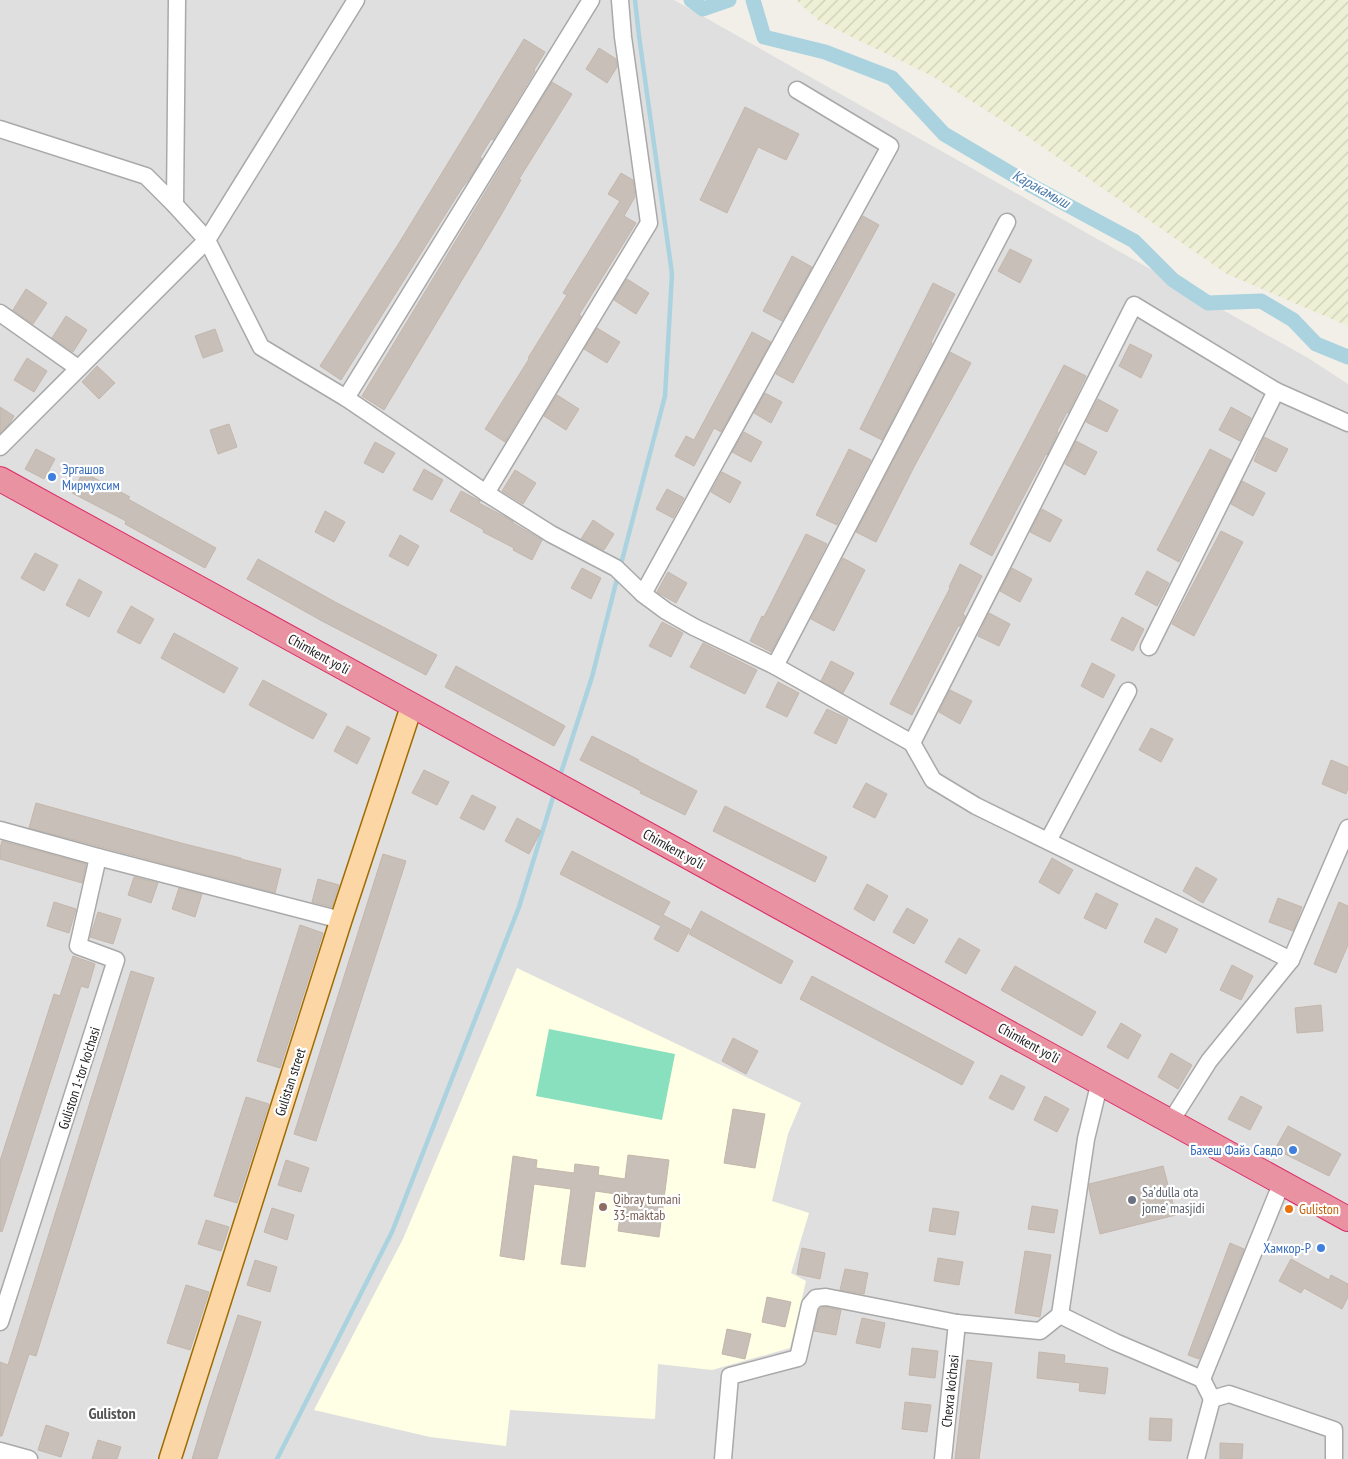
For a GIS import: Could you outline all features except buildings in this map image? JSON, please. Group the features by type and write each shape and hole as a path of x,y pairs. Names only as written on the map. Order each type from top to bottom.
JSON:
{"highway":[{"name":"Chimkent yo‘li","path":"0,479 1348,1219"}],"main road":[{"name":"Gulistan street","path":"170,1459 341,920 412,705"}],"street":[{"path":"175,205 177,0"},
{"path":"0,447 207,240 356,0"},
{"path":"346,398 591,0"},
{"path":"486,493 648,224 623,37 620,0"},
{"path":"643,594 890,146 797,90"},
{"path":"0,128 146,176 207,240 261,347 346,398 486,493 551,534 616,568 643,594 666,611 694,627 775,666 912,743 933,780 976,806 1291,960"},
{"path":"775,666 1007,222"},
{"path":"912,743 1134,305 1276,391 1348,423"},
{"path":"0,313 78,368"},
{"path":"1149,647 1276,391"},
{"path":"1048,841 1128,691"},
{"path":"1172,1122 1208,1061 1291,960 1348,828"},
{"path":"0,830 341,920"},
{"name":"Guliston 1-tor ko'chasi","path":"0,1322 116,960 78,946 98,857"},
{"path":"723,1459 730,1376 798,1358 810,1305 816,1298 826,1296 958,1323 1040,1331 1060,1315 1086,1139 1100,1082"},
{"path":"1202,1379 1282,1182"},
{"path":"1060,1315 1115,1342 1202,1379 1212,1399 1196,1459"},
{"name":"Chexra ko'chasi","path":"943,1459 958,1323"},
{"path":"1212,1399 1229,1394 1334,1430 1334,1459"},
{"path":"0,1451 29,1459"}],"shaded area":[{"path":"0,0 674,0 1308,358 1348,384 1348,1459 0,1459"},
{"path":"796,0 1348,0 1348,326 1227,274 1028,137 932,76 819,21"},
{"name":"Qibray tumani 33-maktab","path":"517,968 801,1103 788,1134 772,1201 809,1213 791,1273 806,1281 790,1348 712,1370 658,1364 655,1419 510,1410 506,1446 430,1437 314,1410 403,1239"}],"green space":[{"path":"549,1029 675,1054 662,1120 536,1096"}],"waterway":[{"path":"620,568 665,396 672,274 635,0"},
{"name":"Каракамыш","path":"691,0 703,9 729,0"},
{"name":"Каракамыш","path":"753,0 764,37 825,52 892,78 944,134 1032,186 1134,241 1173,280 1208,303 1261,301 1293,320 1316,344 1348,357"},
{"path":"559,779 592,677 618,575"},
{"path":"277,1459 392,1232 519,907 555,791"}],"place":[{"name":"Эргашов Мирмухсим","path":"52,477"},
{"name":"Бахеш Файз Савдо","path":"1293,1150"},
{"name":"Sa’dulla ota jome’ masjidi","path":"1132,1200"},
{"name":"Qibray tumani 33-maktab","path":"603,1207"},
{"name":"Guliston","path":"1289,1209"},
{"name":"Хамкор-Р","path":"1321,1248"}],"district":[{"name":"Guliston","path":"112,1413"}]}
